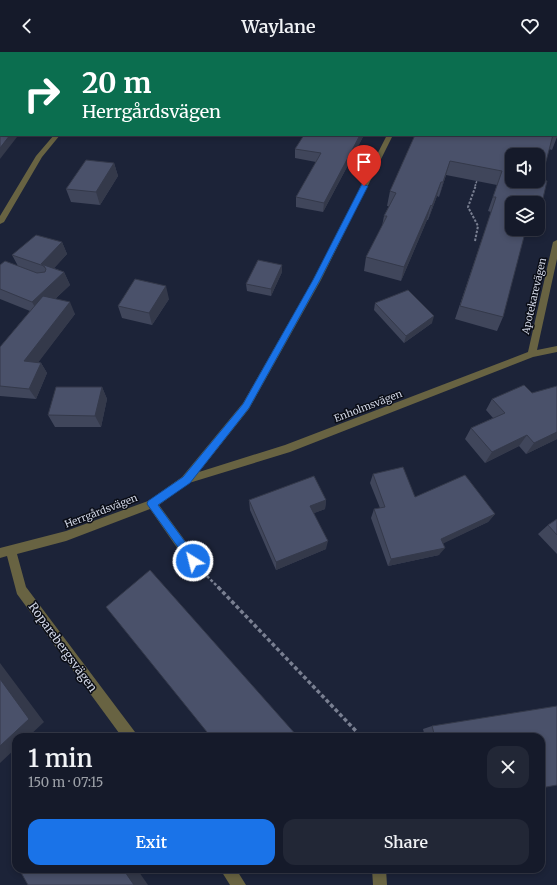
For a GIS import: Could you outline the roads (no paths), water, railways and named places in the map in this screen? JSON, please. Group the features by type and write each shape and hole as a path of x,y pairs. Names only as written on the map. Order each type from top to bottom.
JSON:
{"street":[{"path":"0,222 39,156 56,136"},
{"name":"Herrgårdsvägen","path":"5,552 66,536 152,504 186,480 246,406 317,280 389,136"},
{"name":"Apotekarevägen","path":"532,354 557,242"},
{"name":"Enholmsvägen","path":"186,480 288,449 532,354 557,349"},
{"path":"152,504 193,561"},
{"name":"Roparebergsvägen","path":"5,552 21,590 127,733"},
{"path":"230,873 239,885"},
{"path":"379,873 380,885"}]}
